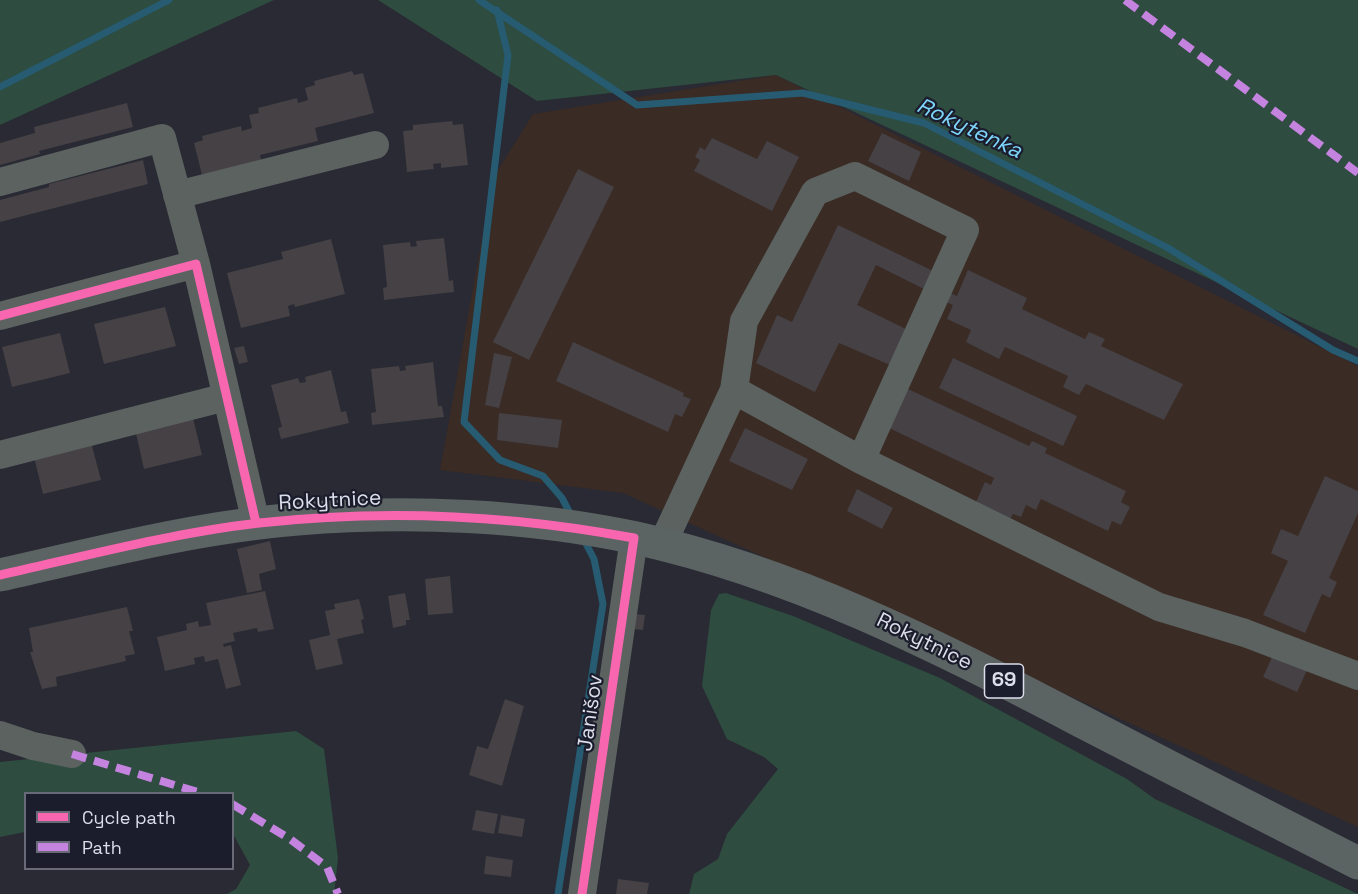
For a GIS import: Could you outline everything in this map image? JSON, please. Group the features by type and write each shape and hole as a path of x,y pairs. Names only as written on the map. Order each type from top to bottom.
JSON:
{"main road":[{"name":"Rokytnice","path":"0,575 150,542 256,524 347,516 450,517 559,526 601,532 648,542 799,586 845,604 988,672 1358,863"}],"street":[{"path":"0,182 162,138 196,264 256,524"},
{"path":"177,195 375,145"},
{"name":"Janišov","path":"582,894 648,542 734,390 744,321 815,192 855,176 966,230 861,460"},
{"path":"0,316 196,264"},
{"path":"734,390 861,460 1159,607 1245,633 1358,676"},
{"path":"0,455 226,397"},
{"path":"0,735 72,754"}],"shaded area":[{"path":"776,75 1358,366 1358,827 623,493 440,470 493,178 533,114"}],"green space":[{"path":"0,0 274,0 0,125"},
{"path":"378,0 1358,0 1358,349 776,75 537,101"},
{"path":"726,593 793,616 940,678 1127,779 1155,799 1358,894 689,894 694,874 718,859 727,834 778,769 764,757 727,739 702,686 711,610 719,594"},
{"path":"296,731 324,749 338,858 334,894 227,894 236,889 250,865 234,836 234,792 24,792 24,832 0,837 0,762"}],"building":[{"path":"352,71 354,75 363,73 374,113 315,128 318,141 260,155 263,168 204,183 194,143 203,140 202,136 241,126 242,131 252,128 249,115 259,113 258,108 297,98 298,103 308,100 305,88 315,85 314,81"},
{"path":"127,103 133,127 39,151 40,154 0,165 0,143 35,133 34,127"},
{"path":"452,121 453,125 463,124 468,165 441,168 441,163 433,164 434,169 407,172 403,131 413,130 413,125"},
{"path":"882,133 921,152 909,181 868,161"},
{"path":"712,138 757,159 767,141 799,157 772,211 694,171 700,160 695,157 700,147 705,150"},
{"path":"143,160 148,184 0,222 0,200 49,187 49,184"},
{"path":"578,169 614,187 529,360 493,342"},
{"path":"838,225 933,271 926,290 876,265 857,305 912,332 895,367 839,343 815,392 756,363 777,315 792,322"},
{"path":"444,238 449,281 453,280 454,292 384,300 383,288 387,287 383,245 410,242 411,247 417,246 416,241"},
{"path":"331,239 345,294 295,307 294,304 288,306 290,316 241,328 227,273 283,259 281,252"},
{"path":"968,270 1027,298 1022,309 1085,339 1089,332 1105,339 1101,346 1183,384 1164,420 1086,384 1079,395 1063,387 1068,376 1005,347 999,359 966,342 971,330 947,319 953,305 946,302 950,293 957,296"},
{"path":"165,307 176,346 104,364 94,324"},
{"path":"60,333 70,373 12,387 2,347"},
{"path":"573,342 684,393 683,396 691,399 682,417 675,414 668,432 556,381"},
{"path":"244,346 248,362 239,364 234,348"},
{"path":"494,353 512,357 499,408 485,405"},
{"path":"953,358 1077,416 1063,446 939,388"},
{"path":"433,362 438,406 442,406 444,417 372,425 371,413 376,412 371,369 399,366 400,371 406,370 405,366"},
{"path":"331,370 341,412 346,411 349,423 281,439 278,428 282,427 271,385 298,378 300,383 306,382 305,377"},
{"path":"908,389 1029,446 1032,441 1047,448 1045,453 1126,491 1121,502 1130,507 1121,525 1112,521 1108,531 1041,499 1036,510 1026,505 1021,517 1013,514 1009,521 976,502 985,482 991,485 994,478 889,428"},
{"path":"499,413 562,420 558,448 497,440"},
{"path":"192,414 202,455 144,469 135,429"},
{"path":"745,428 808,459 792,490 729,461"},
{"path":"90,438 101,480 43,494 33,453"},
{"path":"1325,476 1358,491 1358,513 1329,578 1337,582 1330,598 1322,594 1305,633 1263,615 1288,561 1271,553 1281,529 1298,536"},
{"path":"857,489 893,508 882,529 847,511"},
{"path":"270,541 276,569 259,574 262,590 247,593 237,549"},
{"path":"450,576 453,613 428,615 425,579"},
{"path":"265,591 274,629 258,632 257,628 233,633 235,641 223,644 224,647 231,645 241,685 226,689 218,659 205,662 204,656 194,658 195,664 165,671 157,637 187,630 186,624 198,621 199,627 211,625 206,603"},
{"path":"405,593 410,620 406,620 406,625 393,628 388,596"},
{"path":"359,599 364,619 361,620 364,633 337,639 343,664 316,670 309,640 330,635 325,611 335,609 334,604"},
{"path":"127,607 133,631 129,631 135,654 125,656 126,661 56,677 57,686 42,689 30,652 33,652 29,628"},
{"path":"635,614 645,615 643,630 633,629"},
{"path":"1273,655 1307,670 1297,692 1263,677"},
{"path":"505,699 524,706 502,786 469,775 477,746 488,749"},
{"path":"476,810 498,814 494,834 472,830"},
{"path":"501,815 525,819 522,837 498,833"},
{"path":"486,856 513,860 511,877 484,874"},
{"path":"618,879 649,883 647,894 616,894"}],"waterway":[{"name":"Rokytenka","path":"0,87 169,0"},
{"name":"Rokytenka","path":"479,0 637,105 803,93 924,123 1168,248 1333,350 1358,361"},
{"path":"497,10 508,55 464,422 500,460 543,476 562,498 572,517"},
{"path":"558,894 603,604 594,559 583,538"}],"marked path":[{"path":"1125,0 1358,173"},
{"path":"72,754 197,792"},
{"path":"234,805 290,839 327,867 338,894"}],"cycle path":[{"path":"0,316 196,264 256,523"},
{"path":"0,575 226,527 353,516 494,519 634,538 582,894"}]}
